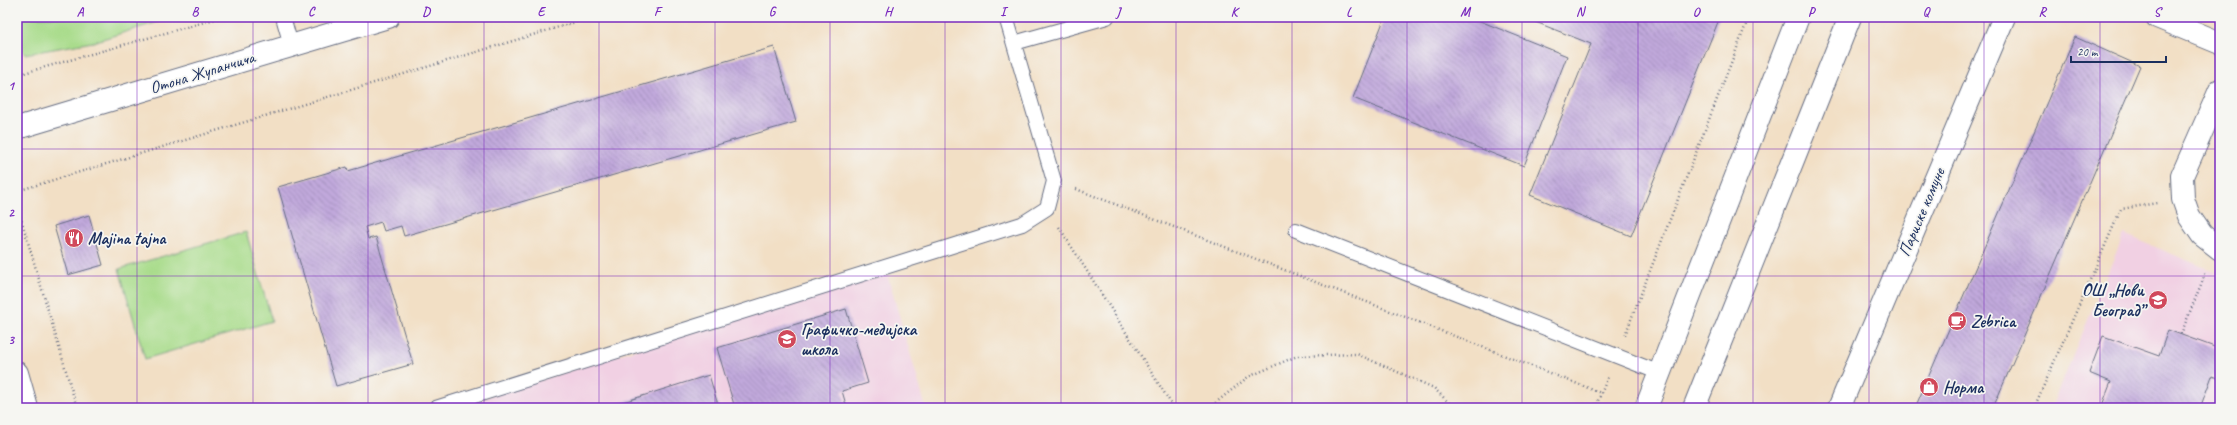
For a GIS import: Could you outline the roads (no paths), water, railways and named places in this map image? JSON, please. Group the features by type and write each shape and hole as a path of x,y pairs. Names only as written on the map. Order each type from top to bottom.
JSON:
{"street":[{"name":"Отона Жупанчича","path":"17,128 388,17"},
{"path":"1646,408 1798,17"},
{"path":"1694,408 1850,17"},
{"name":"Париске комуне","path":"1839,408 2004,17"},
{"path":"2157,17 2180,21 2220,43"},
{"path":"2220,90 2182,176 2183,199 2188,216 2202,235 2220,249"},
{"path":"17,373 27,408"}],"lane":[{"path":"284,17 291,45"},
{"path":"436,408 1022,224 1047,208 1054,181 1006,17"},
{"path":"1014,44 1107,17"},
{"path":"1296,230 1660,373"}],"place":[{"name":"Majina tajna","path":"74,238"},
{"name":"ОШ „Нови Београд”","path":"2158,300"},
{"name":"Zebrica","path":"1957,321"},
{"name":"Графичко-медијска школа","path":"787,339"},
{"name":"Норма","path":"1929,387"}]}
